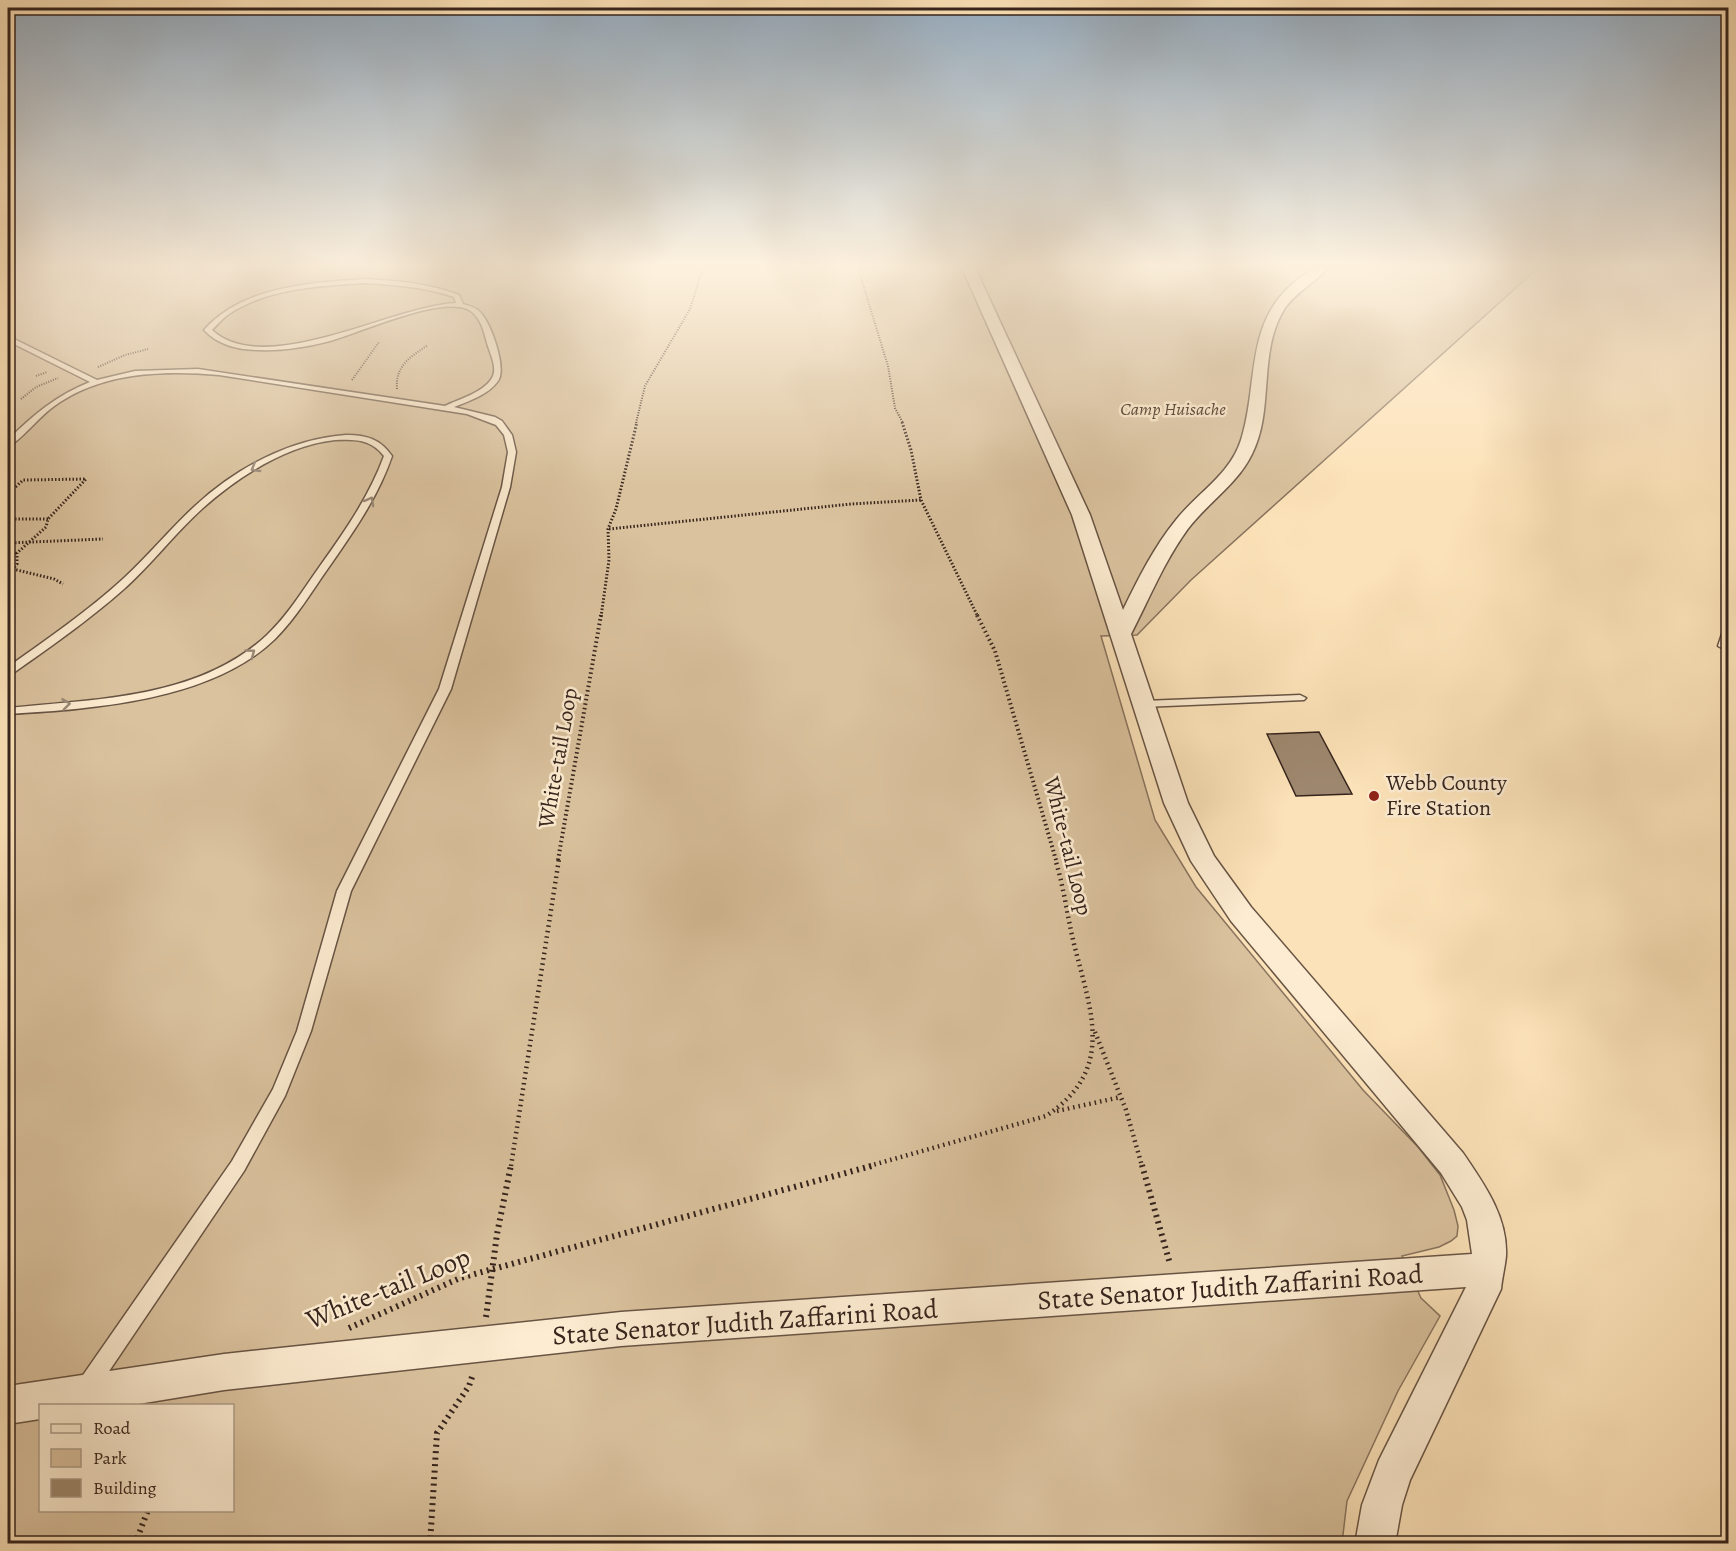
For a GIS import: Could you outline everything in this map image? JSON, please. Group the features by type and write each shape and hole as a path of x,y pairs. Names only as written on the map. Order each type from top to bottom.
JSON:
{"street":[{"path":"1001,340 1081,515 1183,821 1202,859 1241,914 1452,1163 1466,1182 1484,1220 1489,1255 1483,1289 1393,1474 1382,1505 1375,1544"},
{"path":"1120,635 1180,526 1224,483 1244,454 1253,427 1264,340"},
{"name":"State Senator Judith Zaffarini Road","path":"8,1405 224,1372 483,1343 716,1321 1486,1269"}],"lane":[{"path":"13,340 98,382"},
{"path":"220,340 228,344 265,348 326,340"},
{"path":"447,408 490,386 497,378 497,361 490,340"},
{"path":"8,444 55,402 98,382 148,373 201,371 482,415 499,423 508,435 512,452 506,487 448,680 439,704 344,891 304,1031 280,1091 238,1166 82,1394"},
{"path":"8,672 75,624 144,567 201,506 240,477 270,459 314,441 334,437 366,438 379,443 388,456 378,486 366,509 289,616 251,655 225,670 193,683 158,693 8,711"},
{"path":"1728,631 1723,645 1728,648"},
{"path":"1143,704 1300,698"}],"path":[{"name":"White-tail Loop","path":"492,1270 510,1174 558,862 604,600 609,560 608,529 616,509 645,386 671,340"},
{"name":"White-tail Loop","path":"880,340 896,408 911,450 921,500 995,651 1061,878 1072,940 1094,1029 1121,1097 1178,1290"},
{"path":"348,385 379,342"},
{"path":"391,395 397,390 396,373 402,364 428,345"},
{"path":"90,370 126,355 148,349"},
{"path":"21,399 38,385 61,376 49,372 36,376"},
{"path":"34,384 38,385"},
{"path":"8,494 23,480 86,479 48,519 46,527 30,543 17,553 8,555"},
{"path":"608,529 850,504 921,500"},
{"path":"9,521 48,519"},
{"path":"8,543 103,539"},
{"path":"17,553 17,564 14,569 54,579 63,584"},
{"name":"White-tail Loop","path":"1053,1112 1079,1088 1087,1070 1094,1029"},
{"name":"White-tail Loop","path":"346,1330 460,1278 1003,1130 1053,1112 1121,1097"},
{"path":"430,1544 437,1433 469,1386 483,1343 492,1270"},
{"path":"135,1544 147,1512"}],"green space":[{"name":"Camp Huisache","path":"8,340 1458,340 1191,580 1137,635 1101,636 1155,820 1196,887 1363,1090 1418,1147 1440,1175 1454,1210 1458,1226 1457,1236 1439,1247 1402,1256 1421,1298 1440,1316 1398,1391 1347,1501 1342,1543 8,1544"}],"building":[{"path":"1319,732 1352,794 1296,796 1267,734"}],"place":[{"name":"Webb County Fire Station","path":"1374,796"}]}
